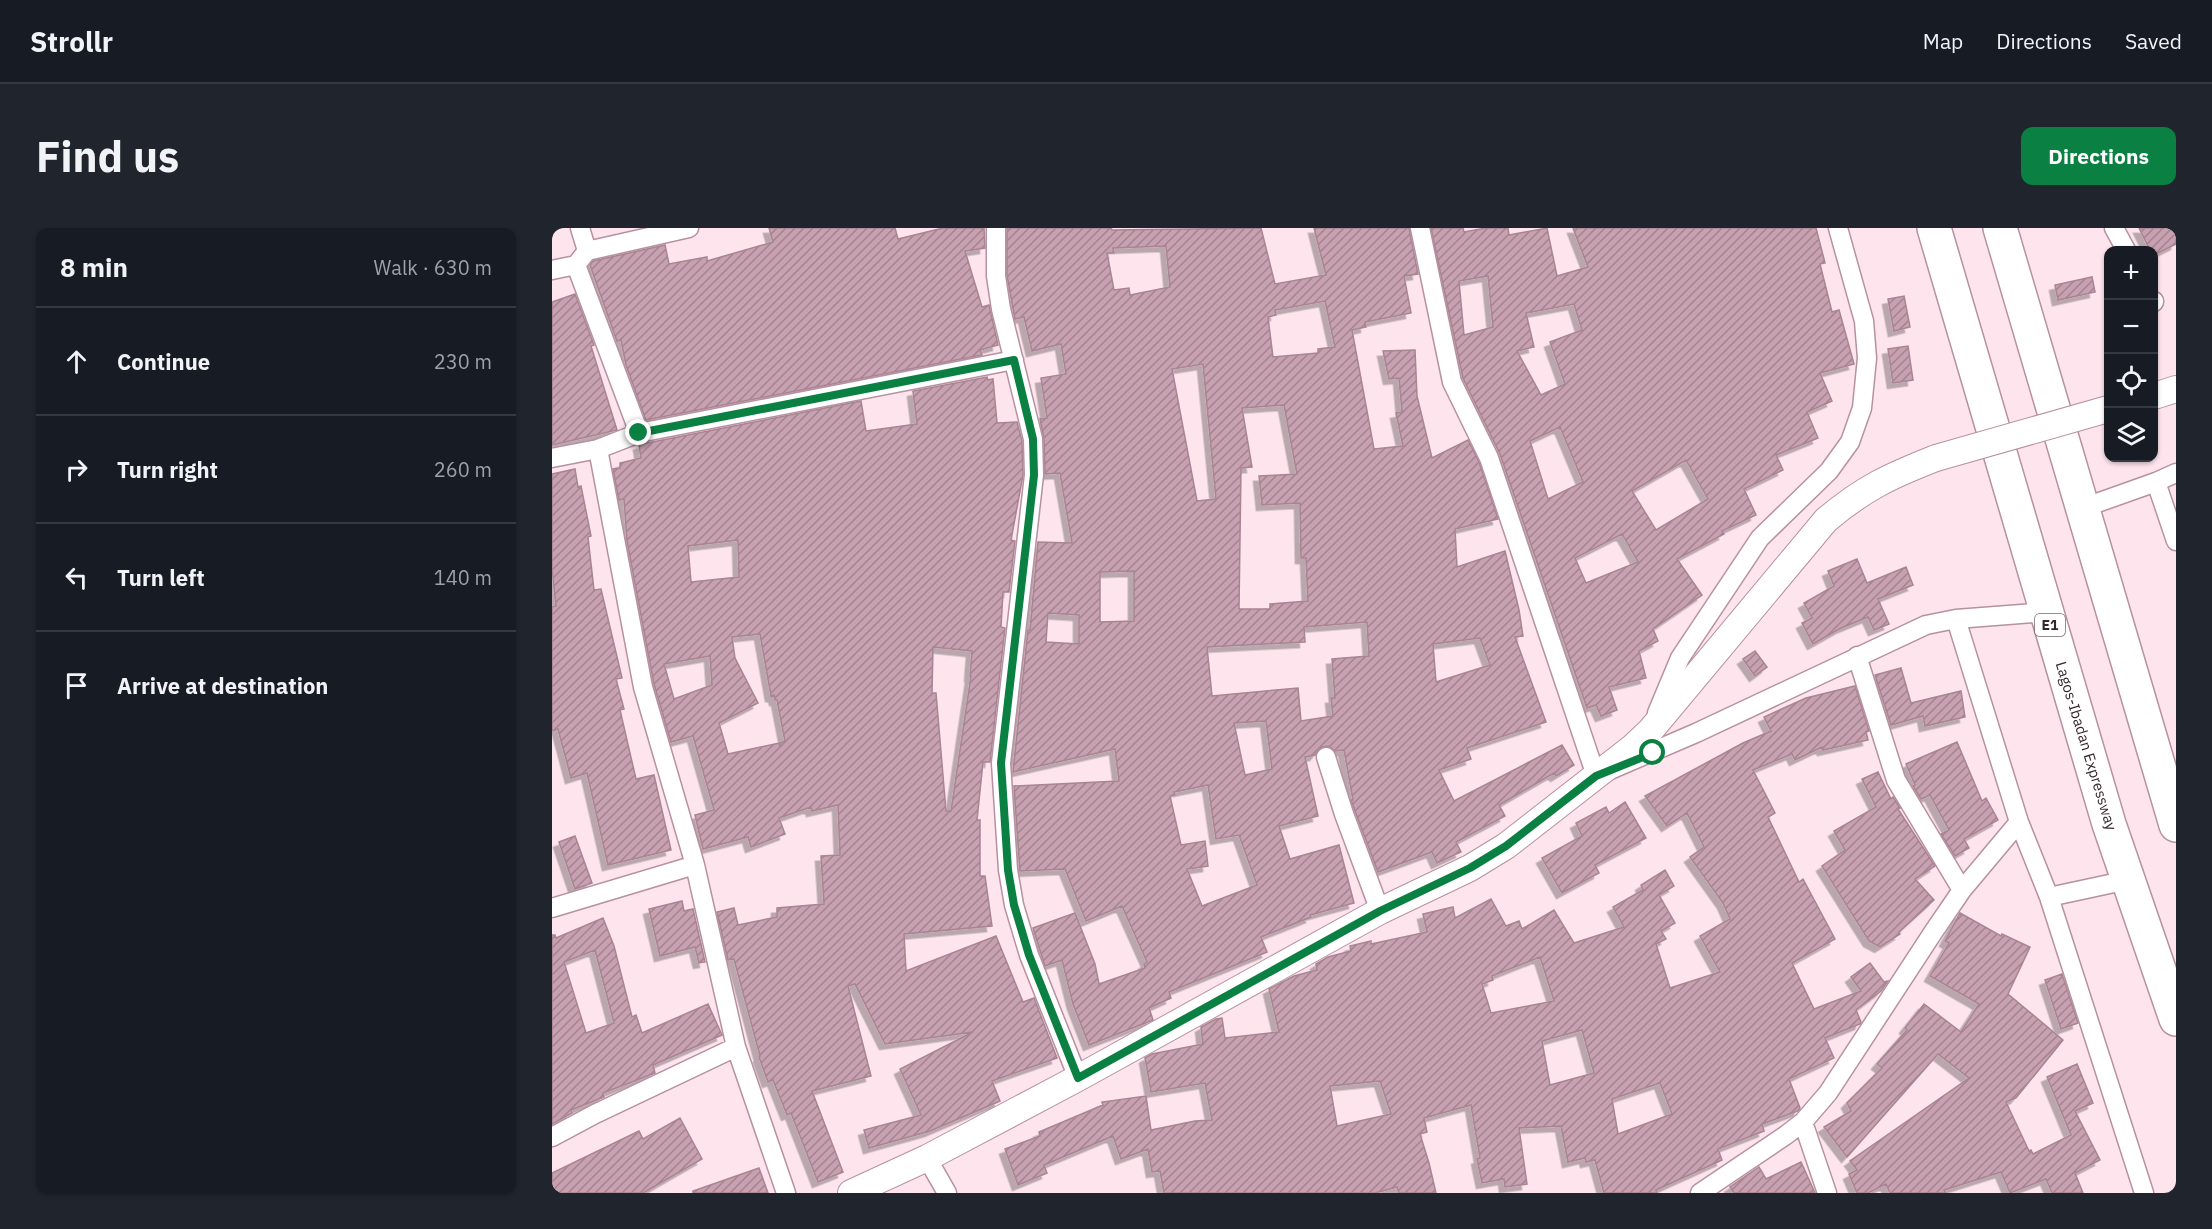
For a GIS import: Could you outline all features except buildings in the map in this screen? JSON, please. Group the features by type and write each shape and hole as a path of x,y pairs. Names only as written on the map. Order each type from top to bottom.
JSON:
{"highway":[{"name":"Lagos-Ibadan Expressway","path":"1934,228 2109,824 2176,1019"},
{"path":"2000,228 2175,821"}],"main road":[{"path":"2158,395 2176,389"},
{"path":"851,1193 927,1158 1078,1078 1380,911 1470,868 1506,846 1633,747 1650,731 1826,520 1853,497 1886,478 1936,458 2104,410"}],"street":[{"path":"580,228 582,258 639,433"},
{"path":"552,270 582,258 689,228"},
{"path":"996,228 996,276 1001,309 1033,439 1034,475 1001,763 1008,870 1014,905 1029,955 1078,1078"},
{"path":"1420,228 1452,382 1489,458 1596,776 1696,734 1926,625 1956,619 2046,612"},
{"path":"1650,731 1680,658 1747,556 1760,538 1829,471 1850,442 1862,408 1867,358 1864,321 1838,228"},
{"path":"2114,228 2124,246"},
{"path":"552,458 598,448 639,433 1014,360"},
{"path":"598,448 643,687 695,865 736,1047 786,1193"},
{"path":"2083,508 2176,473"},
{"path":"2156,482 2176,541"},
{"path":"1956,619 2019,822 2049,897 2144,1193"},
{"path":"1857,656 1896,780 1962,890"},
{"path":"1326,757 1344,814 1380,911"},
{"path":"1700,1193 1803,1122 1828,1093 1962,890 2019,822"},
{"path":"552,909 695,865"},
{"path":"2049,897 2128,880"},
{"path":"552,1137 736,1047"},
{"path":"1803,1122 1827,1193"},
{"path":"927,1158 947,1193"}],"route":[{"path":"639,433 1014,360 1033,439 1034,475 1001,763 1008,870 1014,905 1029,955 1078,1078 1380,911 1470,868 1506,846 1596,776 1653,753"}]}
